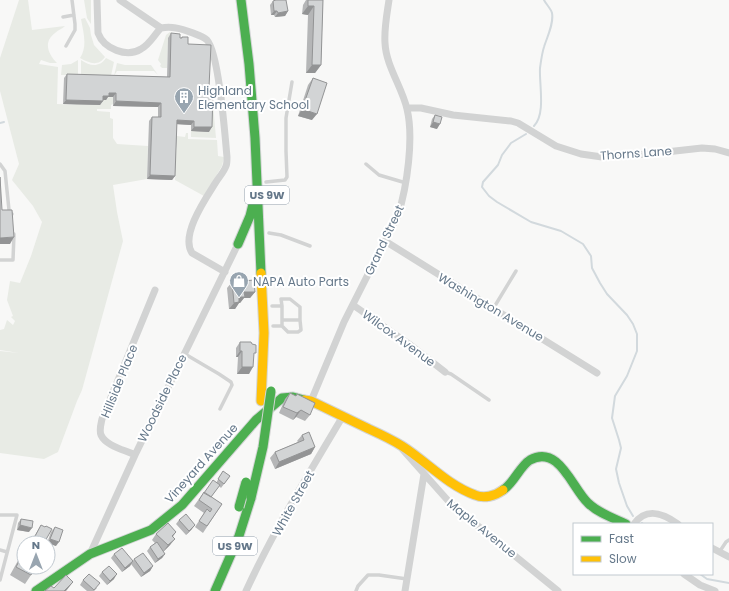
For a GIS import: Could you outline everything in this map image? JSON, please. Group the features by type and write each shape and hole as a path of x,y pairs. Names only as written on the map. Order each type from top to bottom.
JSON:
{"main road":[{"name":"US 9W","path":"210,580 223,551 239,507 251,462 261,401 264,352 257,178 251,89 241,0"},
{"path":"254,30 259,75"},
{"name":"US 9W","path":"263,125 266,185"},
{"path":"238,244 252,208 257,178"},
{"path":"238,244 245,238 249,237 257,241 260,246"},
{"path":"272,303 276,328"},
{"name":"US 9W","path":"215,591 237,542 251,498 264,446 271,387"},
{"name":"Vineyard Avenue","path":"36,591 90,554 151,530 182,505 256,420 282,398 293,397 311,401 396,442 418,456 464,490 476,496 491,497 498,494 508,487 528,461 537,457 551,458 560,465 588,503 604,514 624,523"}],"street":[{"path":"97,0 98,33 100,38 112,48 120,52 131,53 140,50 151,41 161,28 167,27 177,28 207,39 212,50 217,71 227,157 226,167 206,198 196,217 188,242 192,253 224,272"},
{"path":"120,0 161,28"},
{"name":"Grand Street","path":"311,401 344,322 399,210 406,182 410,143 409,119 407,108 388,59 385,43 386,18 389,0"},
{"name":"Thorns Lane","path":"407,108 421,108 453,115 511,121 518,123 556,146 581,154 602,157 702,148 715,149 729,153"},
{"name":"Washington Avenue","path":"385,241 596,373"},
{"name":"Woodside Place","path":"90,554 135,455 238,244"},
{"name":"Hillside Place","path":"135,455 104,440 100,428 102,419 155,290"},
{"name":"Wilcox Avenue","path":"353,305 446,372"},
{"name":"White Street","path":"246,591 254,573 296,495 342,416"},
{"name":"Maple Avenue","path":"396,442 451,504 558,591"},
{"path":"405,591 424,474"},
{"path":"635,523 645,515 659,514 667,516 677,523"},
{"path":"713,549 729,557"},
{"path":"685,575 700,585 715,591"}],"lane":[{"path":"66,46 75,30 72,0"},
{"path":"63,17 74,15"},
{"path":"266,185 285,180 288,177 286,118 292,82"},
{"path":"0,164 5,171 9,210 13,216"},
{"path":"366,164 379,175 406,182"},
{"path":"0,260 13,260 14,231"},
{"path":"269,233 281,235 310,246"},
{"path":"493,309 516,271"},
{"path":"281,299 290,299 300,307 301,330 298,332 288,332 276,328 282,320 281,299"},
{"path":"272,303 282,306"},
{"path":"282,320 300,320"},
{"path":"185,354 231,382 232,385 220,409"},
{"path":"446,372 489,400"},
{"path":"0,515 17,515 0,580"},
{"path":"719,552 729,540"},
{"path":"0,550 7,552"},
{"path":"356,591 358,586 368,575 407,579"}],"shaded area":[{"path":"19,0 28,0 32,30 65,26 51,37 48,44 49,52 57,63 50,63 41,60 39,64 58,67 57,104 75,104 113,97 111,109 97,109 97,111 110,112 110,118 113,119 113,138 117,144 148,146 147,179 113,185 123,241 82,390 58,452 44,459 0,453 0,351 19,353 0,350 0,330 4,329 7,320 13,325 15,321 11,317 13,316 7,300 10,281 20,283 42,222 33,206 12,180 19,164 0,91 0,58"},
{"path":"84,0 91,0 91,24 87,18"},
{"path":"85,18 90,28 94,45 105,57 96,63 90,63 80,58 84,49 84,33 81,19"},
{"path":"170,32 176,35 168,38 167,68 162,68 158,60 166,35"},
{"path":"106,58 114,62 110,80 81,79 81,60 91,65 97,65"},
{"path":"78,60 78,75 61,75 62,65 71,64"},
{"path":"117,63 125,65 151,65 158,75 154,71 117,71 114,76"},
{"path":"213,104 216,138 191,137 191,131"},
{"path":"186,133 188,133 188,139 217,140 218,156 224,157 222,166 204,196 175,180 177,136 185,137"}],"building":[{"path":"286,0 288,11 278,13 277,11 274,11 273,1"},
{"path":"308,0 323,0 321,65 312,65 314,6 308,6"},
{"name":"Highland Elementary School","path":"171,33 180,34 180,38 188,37 188,44 211,45 209,87 204,87 204,91 213,92 212,127 194,127 194,121 177,120 175,176 150,175 152,117 161,117 161,103 116,101 116,93 109,93 109,96 103,96 103,101 66,100 67,74 170,77"},
{"path":"313,78 327,83 317,114 302,109"},
{"path":"435,115 442,117 440,124 433,122"},
{"path":"0,177 2,210 12,210 14,237 0,238"},
{"path":"254,280 255,292 244,292 245,297 239,297 239,302 234,303 232,282"},
{"path":"240,342 251,342 252,344 256,345 253,367 242,367 242,351 240,351"},
{"path":"290,393 296,396 297,394 315,403 310,415 301,410 297,413 283,407"},
{"path":"309,432 315,447 279,462 275,452 304,440 302,435"},
{"path":"223,471 230,476 224,484 218,479"},
{"path":"213,480 220,485 211,497 204,493"},
{"path":"204,492 222,504 207,526 199,521 207,509 210,512 212,509 199,500"},
{"path":"186,514 195,525 189,531 179,520"},
{"path":"21,519 33,521 32,528 20,525"},
{"path":"168,523 176,532 172,536 175,539 168,545 156,534"},
{"path":"41,525 52,529 49,535 36,535"},
{"path":"55,527 63,530 59,542 56,541 56,535 52,535"},
{"path":"157,542 165,554 158,559 150,547"},
{"path":"122,548 133,561 125,568 114,554"},
{"path":"143,553 153,566 144,573 134,559"},
{"path":"109,566 117,574 110,581 102,572"},
{"path":"89,574 100,583 94,590 83,580"},
{"path":"66,575 73,582 64,591 45,591 51,586 54,588"}],"waterway":[{"path":"534,126 538,121 541,107 540,68 543,49 552,22 552,13 544,0"},
{"path":"0,123 4,122"},
{"path":"526,134 511,143 502,155 498,165 483,182 482,187 489,196 497,202 531,222 561,231 583,244 591,256 592,268 600,283 607,294 627,315 633,324 637,334 637,351 627,376 615,396 612,418 621,448 616,469 627,506 633,516"},
{"path":"701,575 707,579 729,583"}],"traffic: fast":[{"path":"241,0 249,64 255,138 261,273"},
{"path":"238,244 250,216 254,200"},
{"path":"251,498 263,447 271,391"},
{"path":"36,591 90,554 151,530 182,505 256,420 282,398 293,397 304,400"},
{"path":"503,490 530,460 540,457 549,458 564,470 582,496 592,507 624,523"},
{"path":"239,507 246,482"},
{"path":"215,591 239,536 251,498"}],"traffic: slow":[{"path":"261,273 264,333 261,401"},
{"path":"304,400 311,401 394,441 465,491 478,496 486,497 497,494 503,490"}],"place":[{"name":"Highland Elementary School","path":"184,114"},
{"name":"NAPA Auto Parts","path":"239,298"}]}
